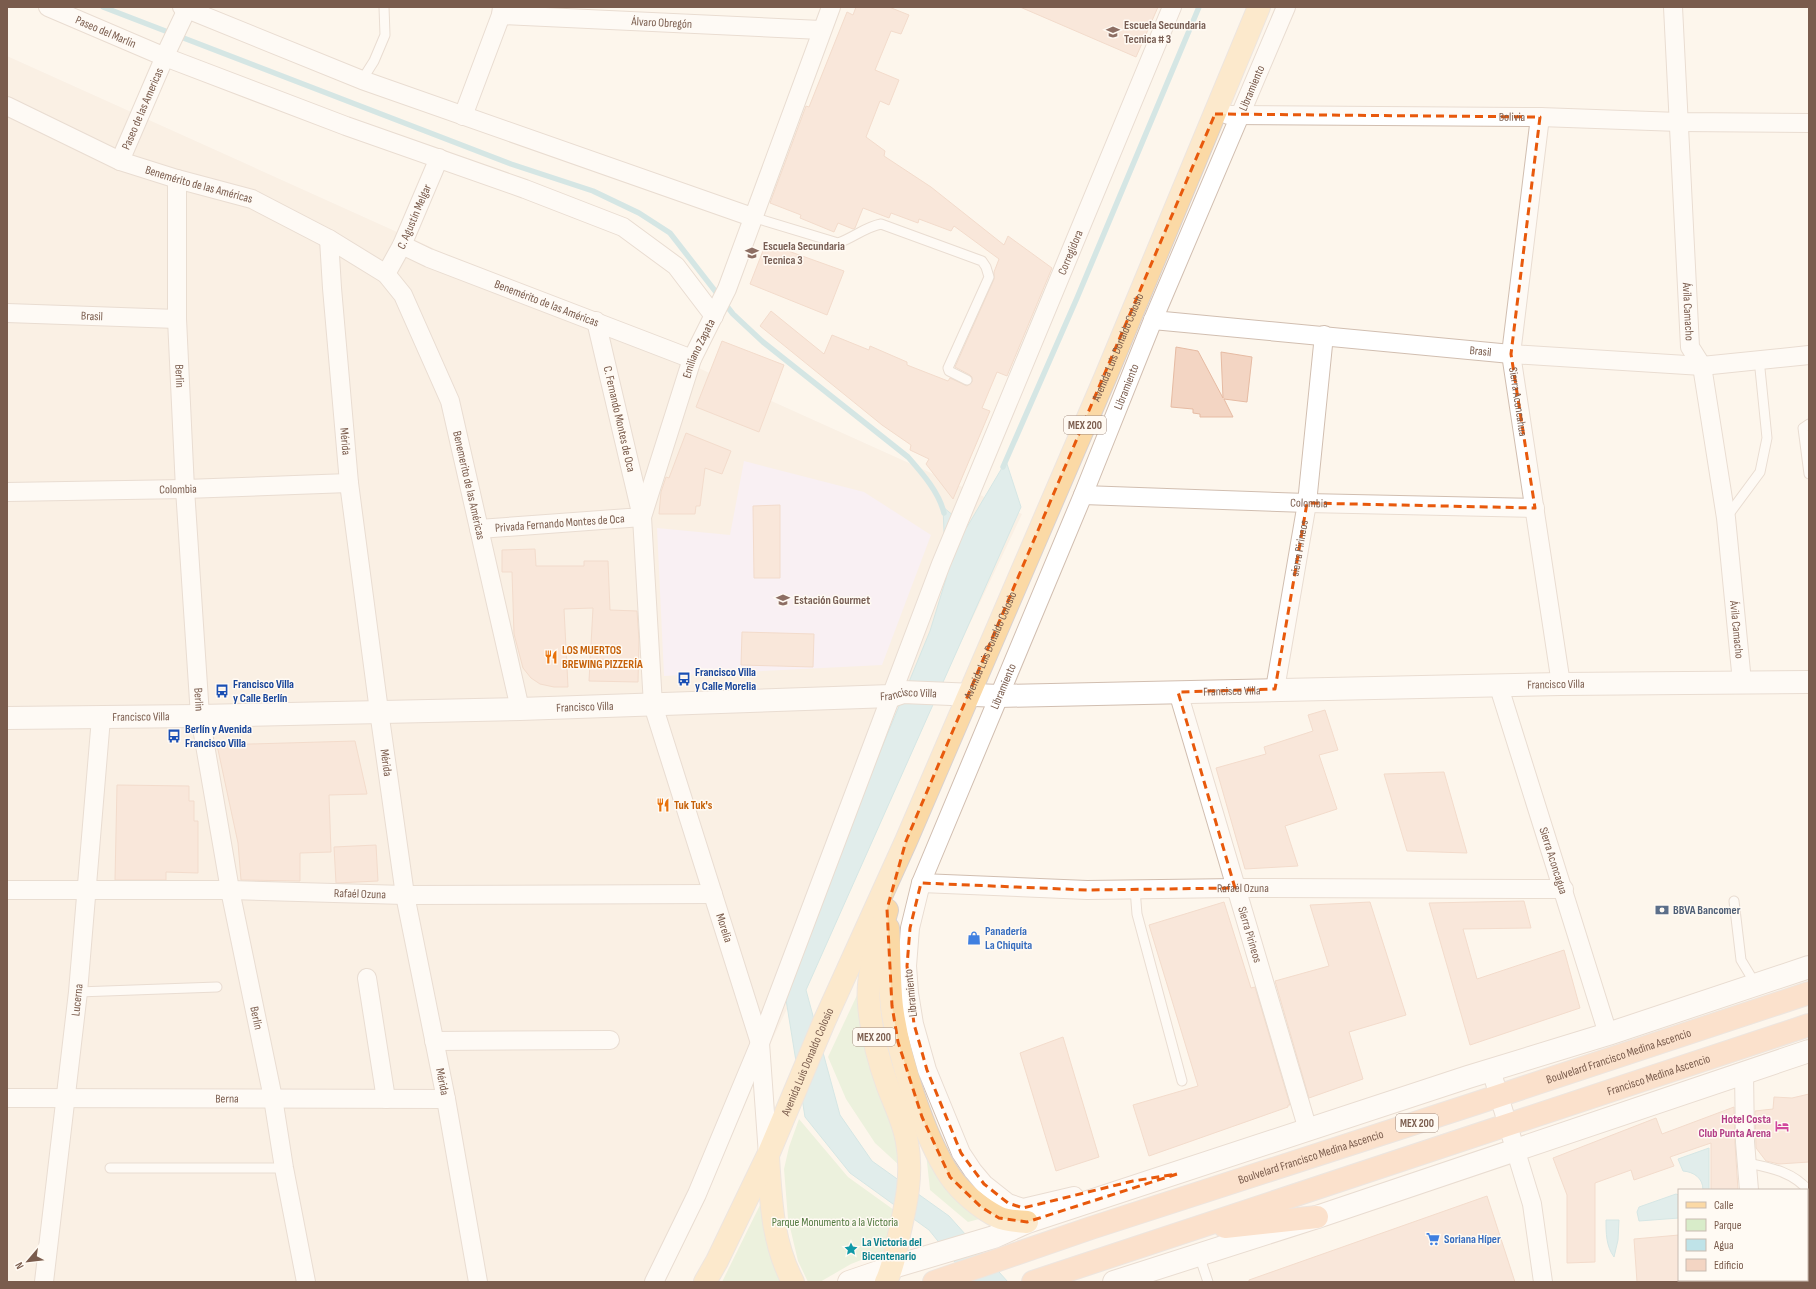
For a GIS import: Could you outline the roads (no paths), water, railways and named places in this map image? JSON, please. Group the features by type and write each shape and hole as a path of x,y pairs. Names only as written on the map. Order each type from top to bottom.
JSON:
{"highway":[{"name":"Boulvelard Francisco Medina Ascencio","path":"942,1279 1025,1252 1091,1228 1499,1096 1809,993"},
{"name":"Francisco Medina Ascencio","path":"1507,1124 1809,1025"},
{"name":"MEX 200","path":"1035,1281 1507,1124"},
{"path":"1182,1232 1317,1217"}],"main road":[{"name":"Avenida Luis Donaldo Colosio","path":"705,1282 717,1261 768,1156 824,1022 906,841 1105,378 1259,7"},
{"name":"Avenida Luis Donaldo Colosio","path":"892,1266 908,1191 909,1162 907,1141 900,1117 888,1087 874,1033 869,1005 868,982 906,841"},
{"path":"887,909 892,1006 898,1042 922,1117 939,1156 950,1176 981,1207 999,1218 1028,1222"},
{"path":"768,1156 772,1217 780,1252 793,1282"}],"street":[{"name":"Paseo del Marlin","path":"48,7 167,52 346,126 525,189 623,227 676,266 716,311"},
{"name":"Emiliano Zapata","path":"653,705 642,517 692,359 726,289 821,30 831,7"},
{"name":"Corregidora","path":"654,1282 697,1194 760,1043 897,694 941,564 1172,7"},
{"name":"Libramiento","path":"1177,1174 1134,1181 1062,1200 1024,1208 1008,1203 984,1184 973,1171 958,1146 928,1070 914,1024 909,993 907,966 910,928 921,883 1083,495 1153,320 1286,7"},
{"name":"Ávila Camacho","path":"1673,7 1690,347 1702,366 1726,518 1742,682"},
{"name":"Paseo de las Americas","path":"120,161 185,8"},
{"path":"185,8 362,80 752,217"},
{"path":"463,116 502,11"},
{"name":"Álvaro Obregón","path":"502,11 821,30"},
{"name":"Benemérito de las Américas","path":"7,106 120,161 177,179 252,199 329,239 386,274"},
{"name":"Bolivia","path":"1215,114 1540,117 1679,122 1809,123"},
{"name":"Sierra Aconcahua","path":"1540,117 1511,354 1562,684"},
{"name":"C. Agustín Melgar","path":"386,274 402,245 439,158"},
{"name":"Berlin","path":"177,179 177,319 185,489 200,716 230,890 273,1098 284,1168 306,1282"},
{"name":"Mérida","path":"329,239 349,483 405,895 446,1099 478,1282"},
{"name":"Benemérito de las Américas","path":"402,245 429,258 692,359"},
{"name":"Benemerito de las Américas","path":"386,274 403,295 450,401 520,709"},
{"name":"Brasil","path":"7,313 177,319"},
{"name":"Brasil","path":"1153,320 1324,335 1511,354 1702,366 1809,355"},
{"name":"C. Fernando Montes de Oca","path":"596,322 642,517"},
{"name":"sierra Pirineos","path":"1275,689 1307,503 1324,335"},
{"path":"1105,378 1128,384"},
{"name":"Colombia","path":"7,492 185,489 349,483"},
{"name":"Colombia","path":"1083,495 1307,503 1535,508"},
{"name":"Privada Fernando Montes de Oca","path":"478,529 642,517"},
{"name":"Francisco Villa","path":"7,718 101,718 520,709 653,705 897,694 999,696 1275,689 1499,687 1562,684 1809,682"},
{"name":"Sierra Aconcagua","path":"1499,687 1564,888 1608,1034"},
{"name":"Sierra Pirineos","path":"1178,692 1308,1130"},
{"name":"Morelia","path":"653,705 760,1043 768,1156"},
{"name":"Lucerna","path":"44,1282 78,992 101,718"},
{"name":"Rafaél Ozuna","path":"921,883 1087,890 1235,888 1564,888"},
{"name":"Rafaél Ozuna","path":"7,890 230,890 405,895 713,894"},
{"path":"849,1282 892,1266 994,1237 1028,1222 1491,1070 1608,1034 1809,967"},
{"path":"367,978 386,1099"},
{"path":"434,1041 610,1040"},
{"path":"1114,1282 1317,1217 1809,1051"},
{"path":"1491,1070 1532,1204 1543,1282"},
{"path":"1744,1072 1745,1142 1748,1163 1749,1189"},
{"name":"Berna","path":"7,1098 446,1099"}],"lane":[{"path":"362,80 374,61 385,35 384,7"},
{"path":"752,217 838,243 870,226 880,224 982,261 986,267 989,277 948,368 949,371 967,380"},
{"path":"1726,518 1760,472 1766,445 1767,438 1759,359"},
{"path":"1809,424 1803,428 1809,474"},
{"path":"1135,889 1138,914 1182,1081"},
{"path":"1734,901 1741,960 1756,985"},
{"path":"78,992 217,987"},
{"path":"1748,1163 1786,1172 1801,1182 1807,1189"},
{"path":"110,1168 284,1168"},
{"path":"1199,1255 1208,1282"}],"water":[{"path":"1006,461 1021,507 806,990 840,1115 872,1161 949,1216 1008,1282 971,1282 929,1230 850,1173 805,1117 783,981 807,929 930,631 946,579 943,507 967,527"},
{"path":"1709,1148 1709,1189 1703,1189 1700,1179 1697,1176 1683,1171 1678,1159"},
{"path":"1676,1194 1678,1195 1678,1218 1639,1221 1637,1212 1639,1207"},
{"path":"1606,1220 1619,1220 1618,1240 1614,1257 1611,1253 1606,1235"}],"waterway":[{"path":"103,7 511,164 593,191 639,213 670,233 733,314 763,342 908,457 934,490 942,505 944,513"},
{"path":"1003,467 1077,298 1199,7"}],"place":[{"name":"Escuela Secundaria Tecnica # 3","path":"1113,32"},
{"name":"Escuela Secundaria Tecnica 3","path":"752,253"},
{"name":"Estación Gourmet","path":"783,600"},
{"name":"LOS MUERTOS BREWING PIZZERÍA","path":"551,657"},
{"name":"Francisco Villa y Calle Morelia","path":"684,679"},
{"name":"Francisco Villa y Calle Berlín","path":"222,691"},
{"name":"Berlín y Avenida Francisco Villa","path":"174,736"},
{"name":"Tuk Tuk's","path":"663,805"},
{"name":"BBVA Bancomer","path":"1662,910"},
{"name":"Panadería La Chiquita","path":"974,938"},
{"name":"Hotel Costa Club Punta Arena","path":"1782,1126"},
{"name":"Soriana Híper","path":"1433,1239"},
{"name":"La Victoria del Bicentenario","path":"851,1249"}],"park label":[{"name":"Parque Monumento a la Victoria","path":"835,1222"}]}
